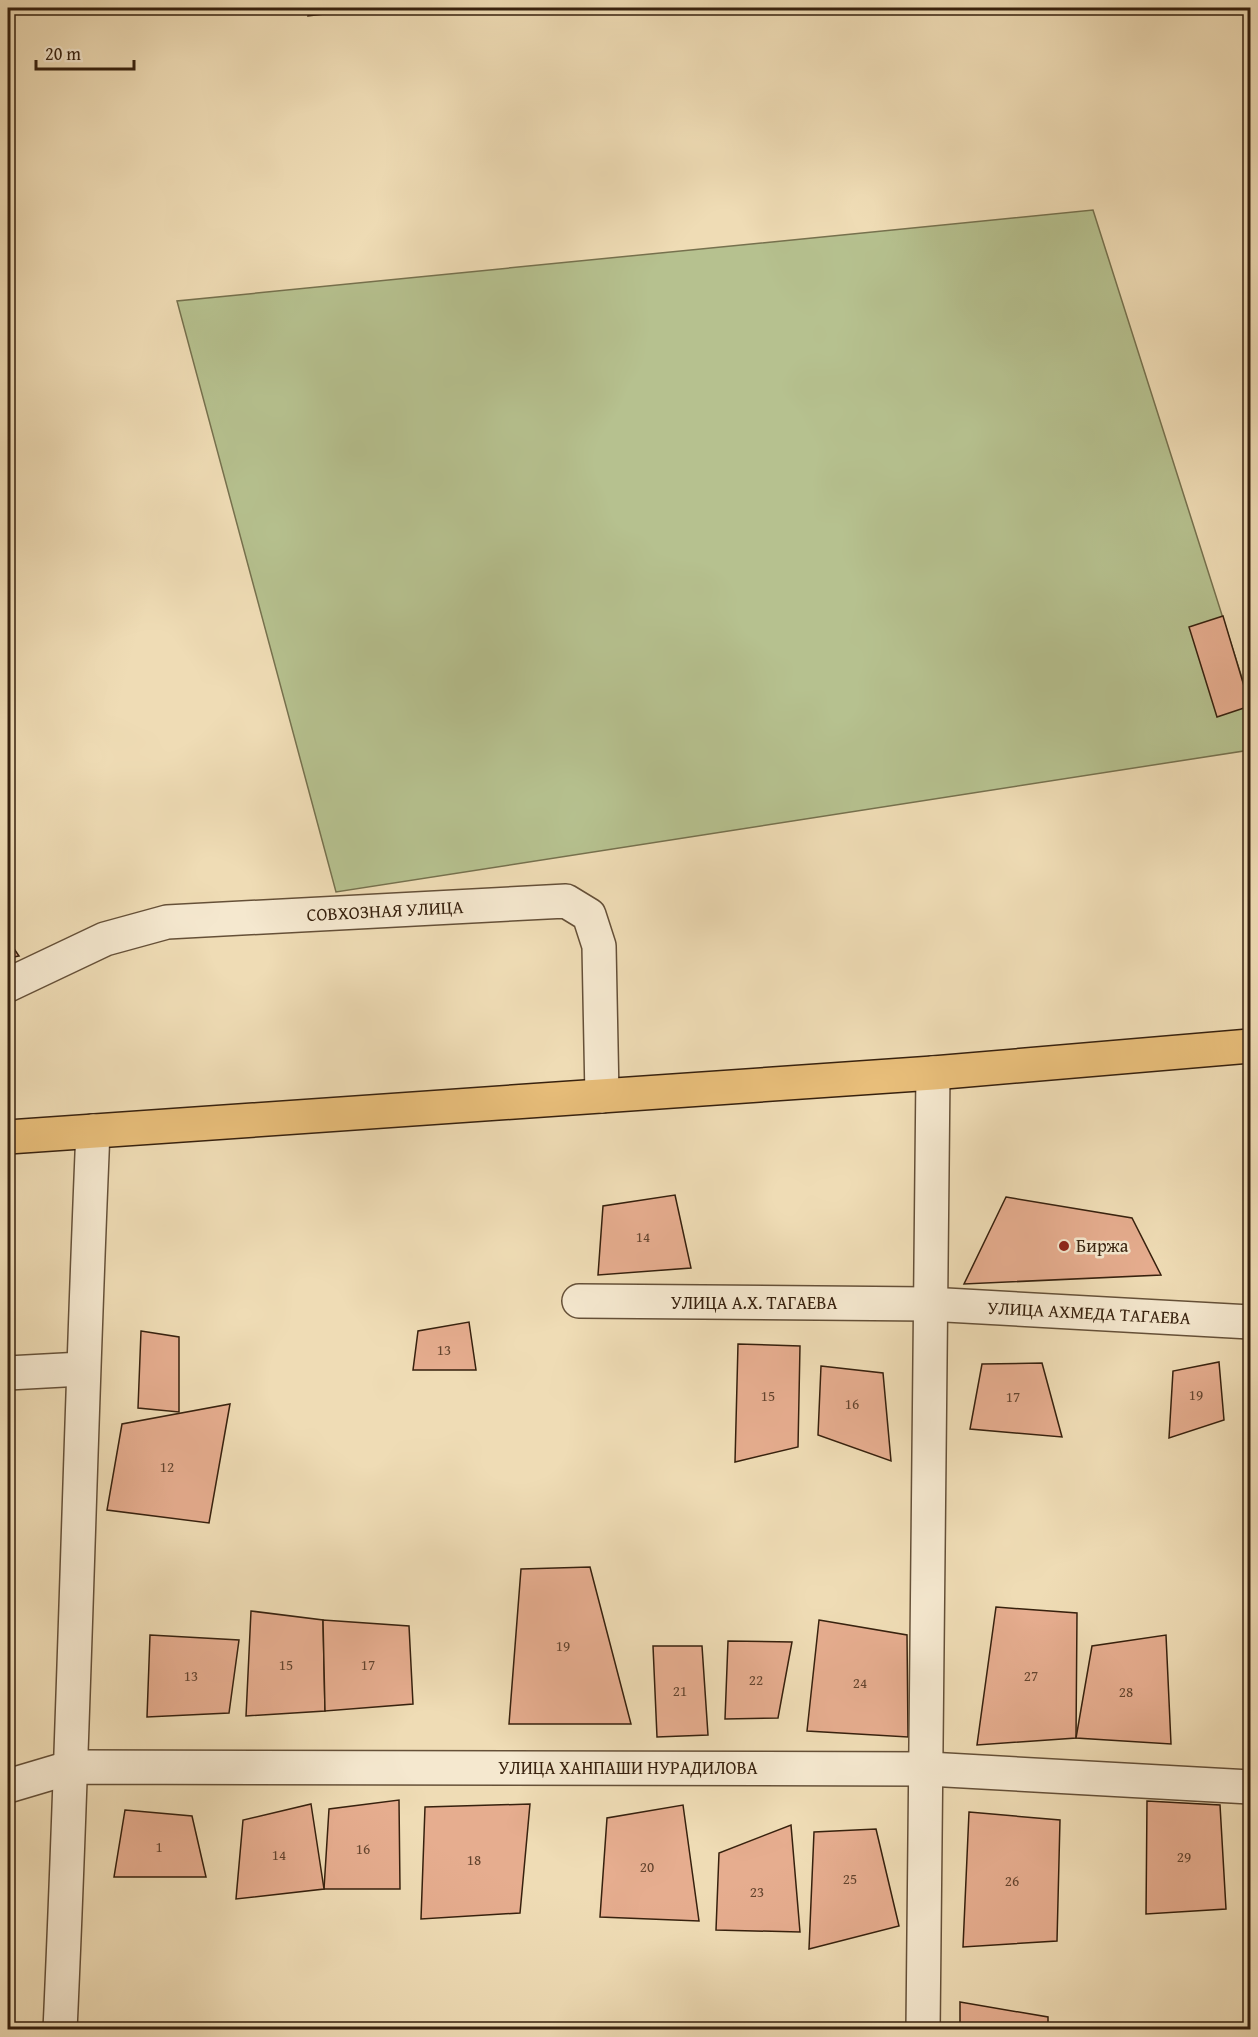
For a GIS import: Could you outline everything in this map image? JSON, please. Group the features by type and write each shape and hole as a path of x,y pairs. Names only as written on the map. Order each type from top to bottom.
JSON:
{"main road":[{"path":"8,1137 933,1073 1251,1046"}],"street":[{"name":"СОВХОЗНАЯ УЛИЦА","path":"8,985 105,939 166,922 566,901 589,915 598,946 602,1096"},
{"path":"923,2030 928,1769 928,1304 933,1073"},
{"path":"60,2030 72,1767 82,1369 93,1131"},
{"name":"УЛИЦА А.Х. ТАГАЕВА","path":"579,1301 928,1304"},
{"name":"УЛИЦА АХМЕДА ТАГАЕВА","path":"928,1304 1251,1322"},
{"path":"8,1373 82,1369"},
{"name":"УЛИЦА ХАНПАШИ НУРАДИЛОВА","path":"8,1786 72,1767 928,1769 1251,1787"}],"green space":[{"path":"1093,210 1250,703 1250,750 336,892 177,301"}],"building":[{"path":"309,8 377,8 308,16"},
{"path":"1223,616 1250,706 1217,717 1189,627"},
{"path":"8,940 19,956 8,958"},
{"path":"675,1195 691,1268 598,1275 603,1206"},
{"name":"Биржа","path":"1006,1197 1132,1218 1161,1275 964,1284"},
{"path":"469,1322 476,1370 413,1370 418,1331"},
{"path":"141,1331 179,1337 179,1412 138,1408"},
{"path":"738,1344 800,1346 798,1447 735,1462"},
{"path":"1219,1362 1224,1420 1169,1438 1173,1371"},
{"path":"1042,1363 1062,1437 970,1429 982,1364"},
{"path":"821,1366 883,1373 891,1461 818,1435"},
{"path":"230,1404 209,1523 107,1510 122,1424"},
{"path":"590,1567 631,1724 509,1724 521,1569"},
{"path":"996,1607 1077,1613 1076,1738 977,1745"},
{"path":"251,1611 323,1620 325,1711 246,1716"},
{"path":"323,1620 409,1626 413,1704 325,1711"},
{"path":"819,1620 907,1635 908,1737 807,1731"},
{"path":"150,1635 239,1640 229,1713 147,1717"},
{"path":"1166,1635 1171,1744 1076,1738 1092,1646"},
{"path":"728,1641 792,1642 778,1718 725,1719"},
{"path":"653,1646 702,1646 708,1735 657,1737"},
{"path":"399,1800 400,1889 324,1889 329,1809"},
{"path":"1147,1801 1220,1805 1226,1909 1146,1914"},
{"path":"311,1804 324,1889 236,1899 243,1820"},
{"path":"530,1804 520,1913 421,1919 425,1807"},
{"path":"683,1805 699,1921 600,1917 607,1818"},
{"path":"125,1810 192,1816 206,1877 114,1877"},
{"path":"969,1812 1060,1820 1057,1941 963,1947"},
{"path":"791,1825 800,1932 716,1930 719,1853"},
{"path":"876,1829 899,1926 809,1949 814,1832"},
{"path":"960,2002 1048,2017 1048,2030 960,2030"}],"place":[{"name":"Биржа","path":"1064,1246"}]}
